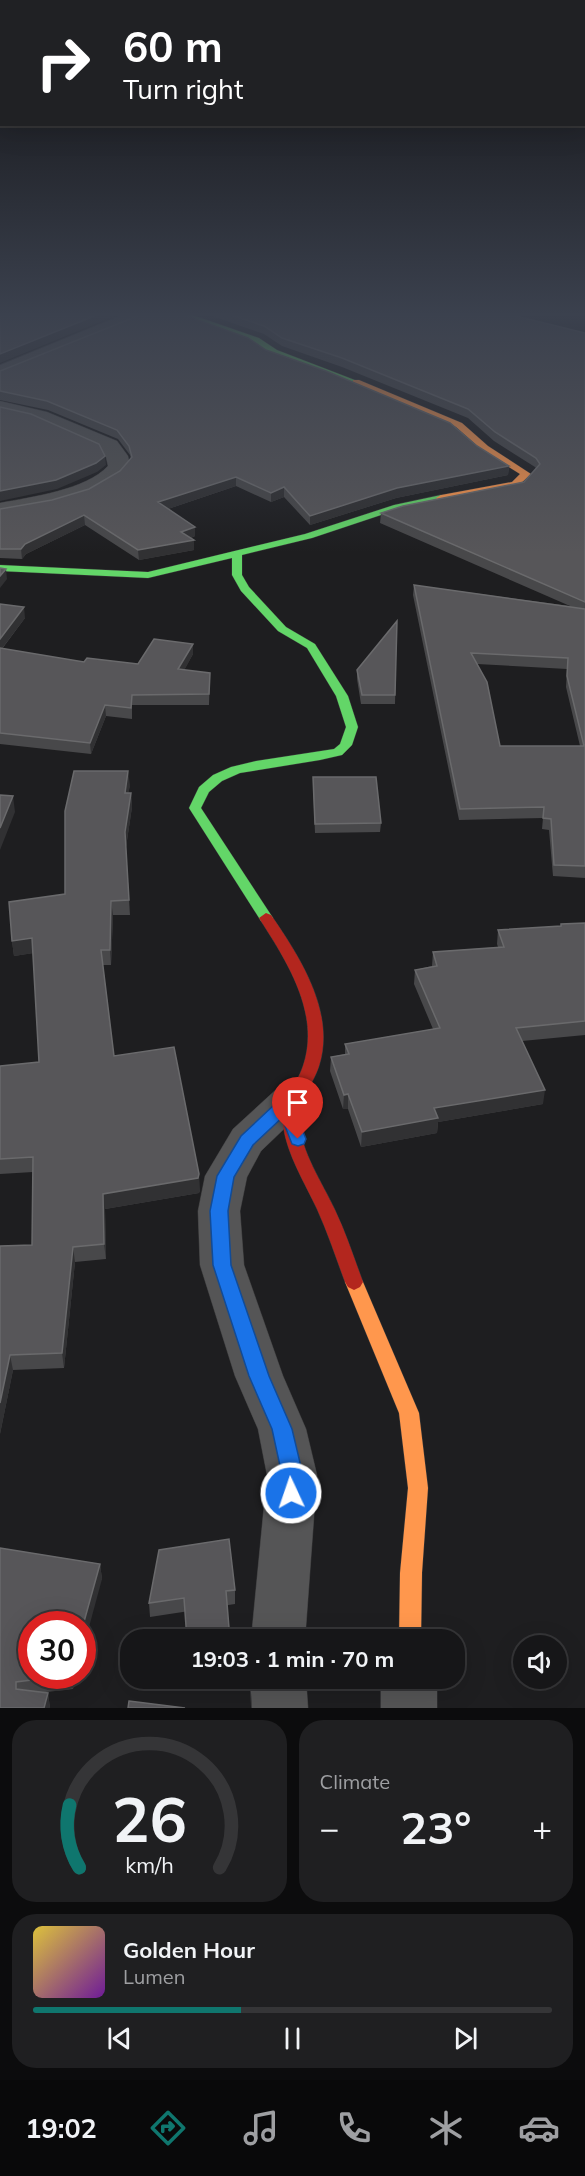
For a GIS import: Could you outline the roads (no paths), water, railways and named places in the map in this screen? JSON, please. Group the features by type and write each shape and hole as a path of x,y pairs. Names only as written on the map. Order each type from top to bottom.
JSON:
{"street":[{"path":"0,568 148,575 308,536 397,507 515,484 526,474 485,448 459,425 382,393"},
{"path":"0,407 40,416 109,446 117,456 119,467 112,477 78,490 0,510"},
{"path":"237,554 238,578 252,597 283,630 307,642 322,661 345,699 352,729 347,744 337,753 283,760 226,774 207,783 196,797 195,808 233,870 280,938 303,982 317,1034 316,1051 311,1067 295,1095 247,1140 226,1176 219,1211 222,1265 259,1376 282,1429 292,1475 279,1629"},
{"path":"295,1095 291,1121 305,1169 323,1202 358,1293 409,1413 418,1488 411,1573 410,1629"},
{"path":"279,1689 280,1708"},
{"path":"409,1689 409,1708"}]}
